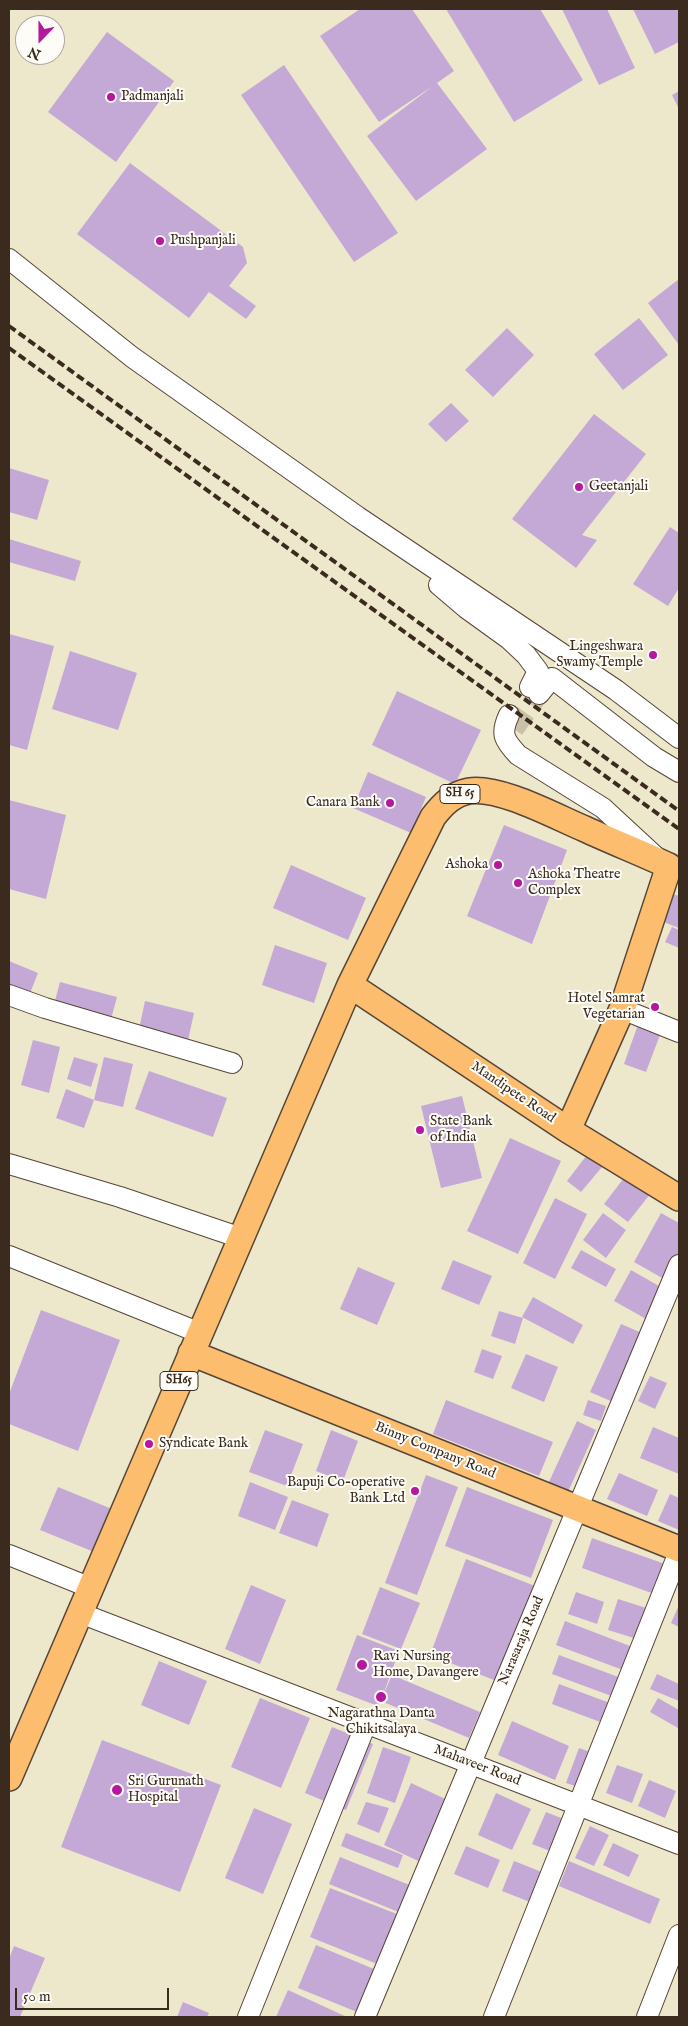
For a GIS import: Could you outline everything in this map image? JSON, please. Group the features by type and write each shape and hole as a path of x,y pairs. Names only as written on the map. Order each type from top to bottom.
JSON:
{"main road":[{"name":"SH 65","path":"350,985 433,817 442,805 454,796 470,791 485,791 521,802 666,865"},
{"path":"568,1130 622,1009 666,865"},
{"name":"Mandipete Road","path":"350,985 568,1130 679,1198"},
{"name":"SH65","path":"9,1778 350,985"},
{"name":"Binny Company Road","path":"196,1343 679,1550"}],"street":[{"path":"9,259 132,357 358,517 616,690 679,738"},
{"path":"442,573 437,581 439,586 526,654 538,671 535,691 552,678 654,757 679,772"},
{"path":"511,722 512,736 516,745 606,804 626,820 666,865"},
{"path":"9,995 45,1008 232,1063"},
{"path":"622,1009 679,1032"},
{"path":"9,1164 120,1197 241,1238"},
{"path":"9,1256 196,1343"},
{"name":"Narasaraja Road","path":"365,2017 679,1265"},
{"path":"494,2017 679,1550"},
{"path":"9,1555 91,1588"},
{"name":"Mahaveer Road","path":"80,1614 679,1844"},
{"path":"248,2017 366,1724"},
{"path":"647,2017 679,1935"}],"building":[{"path":"360,9 412,9 454,71 437,83 487,149 416,201 367,136 433,86 379,122 320,36"},
{"path":"446,9 540,9 583,80 514,122"},
{"path":"562,9 607,9 635,68 599,85"},
{"path":"633,9 677,9 679,13 679,42 655,54"},
{"name":"Padmanjali","path":"107,32 174,81 116,162 48,112"},
{"path":"284,65 398,233 354,262 241,95"},
{"path":"679,91 679,109 672,95"},
{"name":"Pushpanjali","path":"130,163 243,247 247,263 229,286 256,306 246,319 209,292 189,318 77,234"},
{"path":"679,279 679,345 648,303"},
{"path":"639,318 668,355 623,390 594,354"},
{"path":"507,328 534,355 493,397 465,370"},
{"path":"451,403 469,421 446,442 428,424"},
{"name":"Geetanjali","path":"594,414 646,454 582,535 597,540 576,568 512,519"},
{"path":"9,468 49,480 37,520 9,512"},
{"path":"670,527 679,533 679,588 668,606 633,584"},
{"path":"9,539 81,561 75,581 9,562"},
{"path":"9,634 54,646 27,750 9,745"},
{"path":"70,651 137,673 118,730 52,709"},
{"path":"397,691 481,730 455,784 372,745"},
{"name":"Canara Bank","path":"368,772 426,797 411,833 353,808"},
{"path":"9,800 66,815 46,899 9,889"},
{"name":"Ashoka Theatre Complex","path":"504,825 567,850 532,944 467,916"},
{"path":"291,865 366,898 348,940 273,908"},
{"path":"672,894 679,896 679,928 661,921"},
{"path":"672,927 679,930 679,948 665,942"},
{"path":"275,945 327,963 314,1003 262,985"},
{"path":"9,961 38,973 27,1001 9,994"},
{"path":"60,982 117,997 110,1023 53,1008"},
{"path":"145,1001 194,1013 187,1045 138,1034"},
{"path":"640,1019 663,1027 646,1072 624,1064"},
{"path":"33,1040 60,1047 49,1093 21,1085"},
{"path":"74,1057 98,1064 91,1087 67,1079"},
{"path":"104,1057 133,1064 123,1107 94,1100"},
{"path":"149,1071 227,1098 213,1137 135,1109"},
{"path":"66,1089 94,1100 84,1128 56,1118"},
{"path":"462,1096 482,1178 441,1188 421,1106"},
{"path":"510,1138 561,1161 518,1254 467,1231"},
{"path":"587,1155 602,1167 581,1192 567,1181"},
{"path":"627,1174 651,1193 628,1222 604,1204"},
{"path":"555,1198 587,1214 555,1279 523,1263"},
{"path":"603,1213 626,1230 606,1258 583,1240"},
{"path":"661,1213 679,1223 679,1252 664,1279 634,1262"},
{"path":"581,1250 616,1269 606,1287 571,1268"},
{"path":"453,1260 492,1276 479,1305 441,1289"},
{"path":"358,1267 395,1283 377,1325 340,1309"},
{"path":"631,1270 666,1290 648,1320 614,1301"},
{"path":"533,1297 583,1325 573,1344 522,1317"},
{"path":"41,1310 120,1340 78,1451 9,1424 9,1394"},
{"path":"499,1311 523,1318 515,1344 491,1336"},
{"path":"621,1324 644,1334 613,1402 590,1392"},
{"path":"482,1349 502,1356 493,1379 474,1372"},
{"path":"526,1354 558,1367 544,1402 511,1388"},
{"path":"650,1376 667,1383 655,1409 638,1401"},
{"path":"446,1400 553,1442 539,1476 433,1434"},
{"path":"588,1400 606,1406 601,1421 583,1415"},
{"path":"577,1421 596,1430 568,1492 548,1484"},
{"path":"653,1427 679,1438 679,1474 640,1458"},
{"path":"265,1430 303,1444 287,1486 249,1472"},
{"path":"331,1430 358,1441 343,1481 316,1471"},
{"path":"619,1473 658,1490 647,1516 607,1499"},
{"path":"426,1475 458,1487 417,1595 385,1583"},
{"path":"250,1482 288,1497 275,1530 238,1516"},
{"path":"58,1487 117,1511 99,1554 40,1530"},
{"path":"467,1487 553,1520 531,1578 445,1546"},
{"path":"670,1494 679,1498 679,1530 658,1521"},
{"path":"292,1500 329,1514 317,1547 279,1533"},
{"path":"592,1538 679,1569 679,1577 671,1600 582,1568"},
{"path":"466,1559 535,1586 499,1682 430,1655"},
{"path":"251,1585 286,1600 260,1664 225,1649"},
{"path":"380,1587 420,1603 401,1649 362,1634"},
{"path":"576,1592 604,1602 597,1624 568,1614"},
{"path":"618,1599 662,1613 653,1644 608,1630"},
{"path":"679,1605 679,1627 671,1623"},
{"path":"565,1621 648,1653 639,1676 556,1645"},
{"path":"357,1635 399,1651 382,1698 392,1675 480,1712 469,1738 381,1701 378,1706 336,1690"},
{"path":"559,1655 632,1682 625,1701 552,1674"},
{"path":"159,1661 207,1681 189,1725 141,1705"},
{"path":"657,1674 679,1684 679,1701 650,1689"},
{"path":"559,1684 618,1706 611,1726 552,1704"},
{"path":"260,1698 310,1718 281,1788 231,1767"},
{"path":"658,1698 679,1710 678,1728 650,1712"},
{"path":"512,1721 569,1746 555,1780 498,1755"},
{"path":"332,1727 373,1744 346,1810 305,1793"},
{"path":"102,1740 221,1785 180,1892 61,1847"},
{"path":"383,1747 411,1757 395,1803 367,1793"},
{"path":"579,1748 599,1755 587,1790 566,1783"},
{"path":"617,1765 643,1774 632,1803 606,1793"},
{"path":"649,1780 676,1791 665,1818 638,1806"},
{"path":"411,1783 454,1803 427,1865 384,1845"},
{"path":"496,1793 531,1809 512,1850 478,1835"},
{"path":"366,1802 389,1808 379,1833 357,1824"},
{"path":"254,1808 292,1824 263,1894 225,1878"},
{"path":"546,1812 576,1824 563,1856 532,1844"},
{"path":"590,1826 609,1835 594,1866 575,1858"},
{"path":"346,1833 403,1855 398,1868 341,1846"},
{"path":"613,1843 639,1855 629,1877 603,1865"},
{"path":"466,1846 500,1860 488,1888 454,1874"},
{"path":"340,1857 412,1886 401,1913 329,1884"},
{"path":"514,1861 552,1876 540,1906 502,1891"},
{"path":"569,1861 660,1899 650,1924 559,1886"},
{"path":"330,1888 402,1916 382,1966 310,1937"},
{"path":"316,1945 374,1969 357,2012 298,1988"},
{"path":"14,1946 45,1958 20,2017 9,2017 9,1959"},
{"path":"288,1990 347,2017 276,2017"},
{"path":"183,2002 209,2013 207,2017 177,2017"}],"tunnel":[{"path":"514,729 539,694"}],"railway":[{"path":"9,326 679,811"},
{"path":"9,348 679,829"}],"place":[{"name":"Padmanjali","path":"111,97"},
{"name":"Pushpanjali","path":"160,241"},
{"name":"Geetanjali","path":"579,487"},
{"name":"Lingeshwara Swamy Temple","path":"653,655"},
{"name":"Canara Bank","path":"390,803"},
{"name":"Ashoka","path":"498,865"},
{"name":"Ashoka Theatre Complex","path":"518,883"},
{"name":"Hotel Samrat Vegetarian","path":"655,1007"},
{"name":"State Bank of India","path":"420,1130"},
{"name":"Syndicate Bank","path":"149,1444"},
{"name":"Bapuji Co-operative Bank Ltd","path":"415,1491"},
{"name":"Ravi Nursing Home, Davangere","path":"362,1665"},
{"name":"Nagarathna Danta Chikitsalaya","path":"381,1697"},
{"name":"Sri Gurunath Hospital","path":"117,1790"}]}
